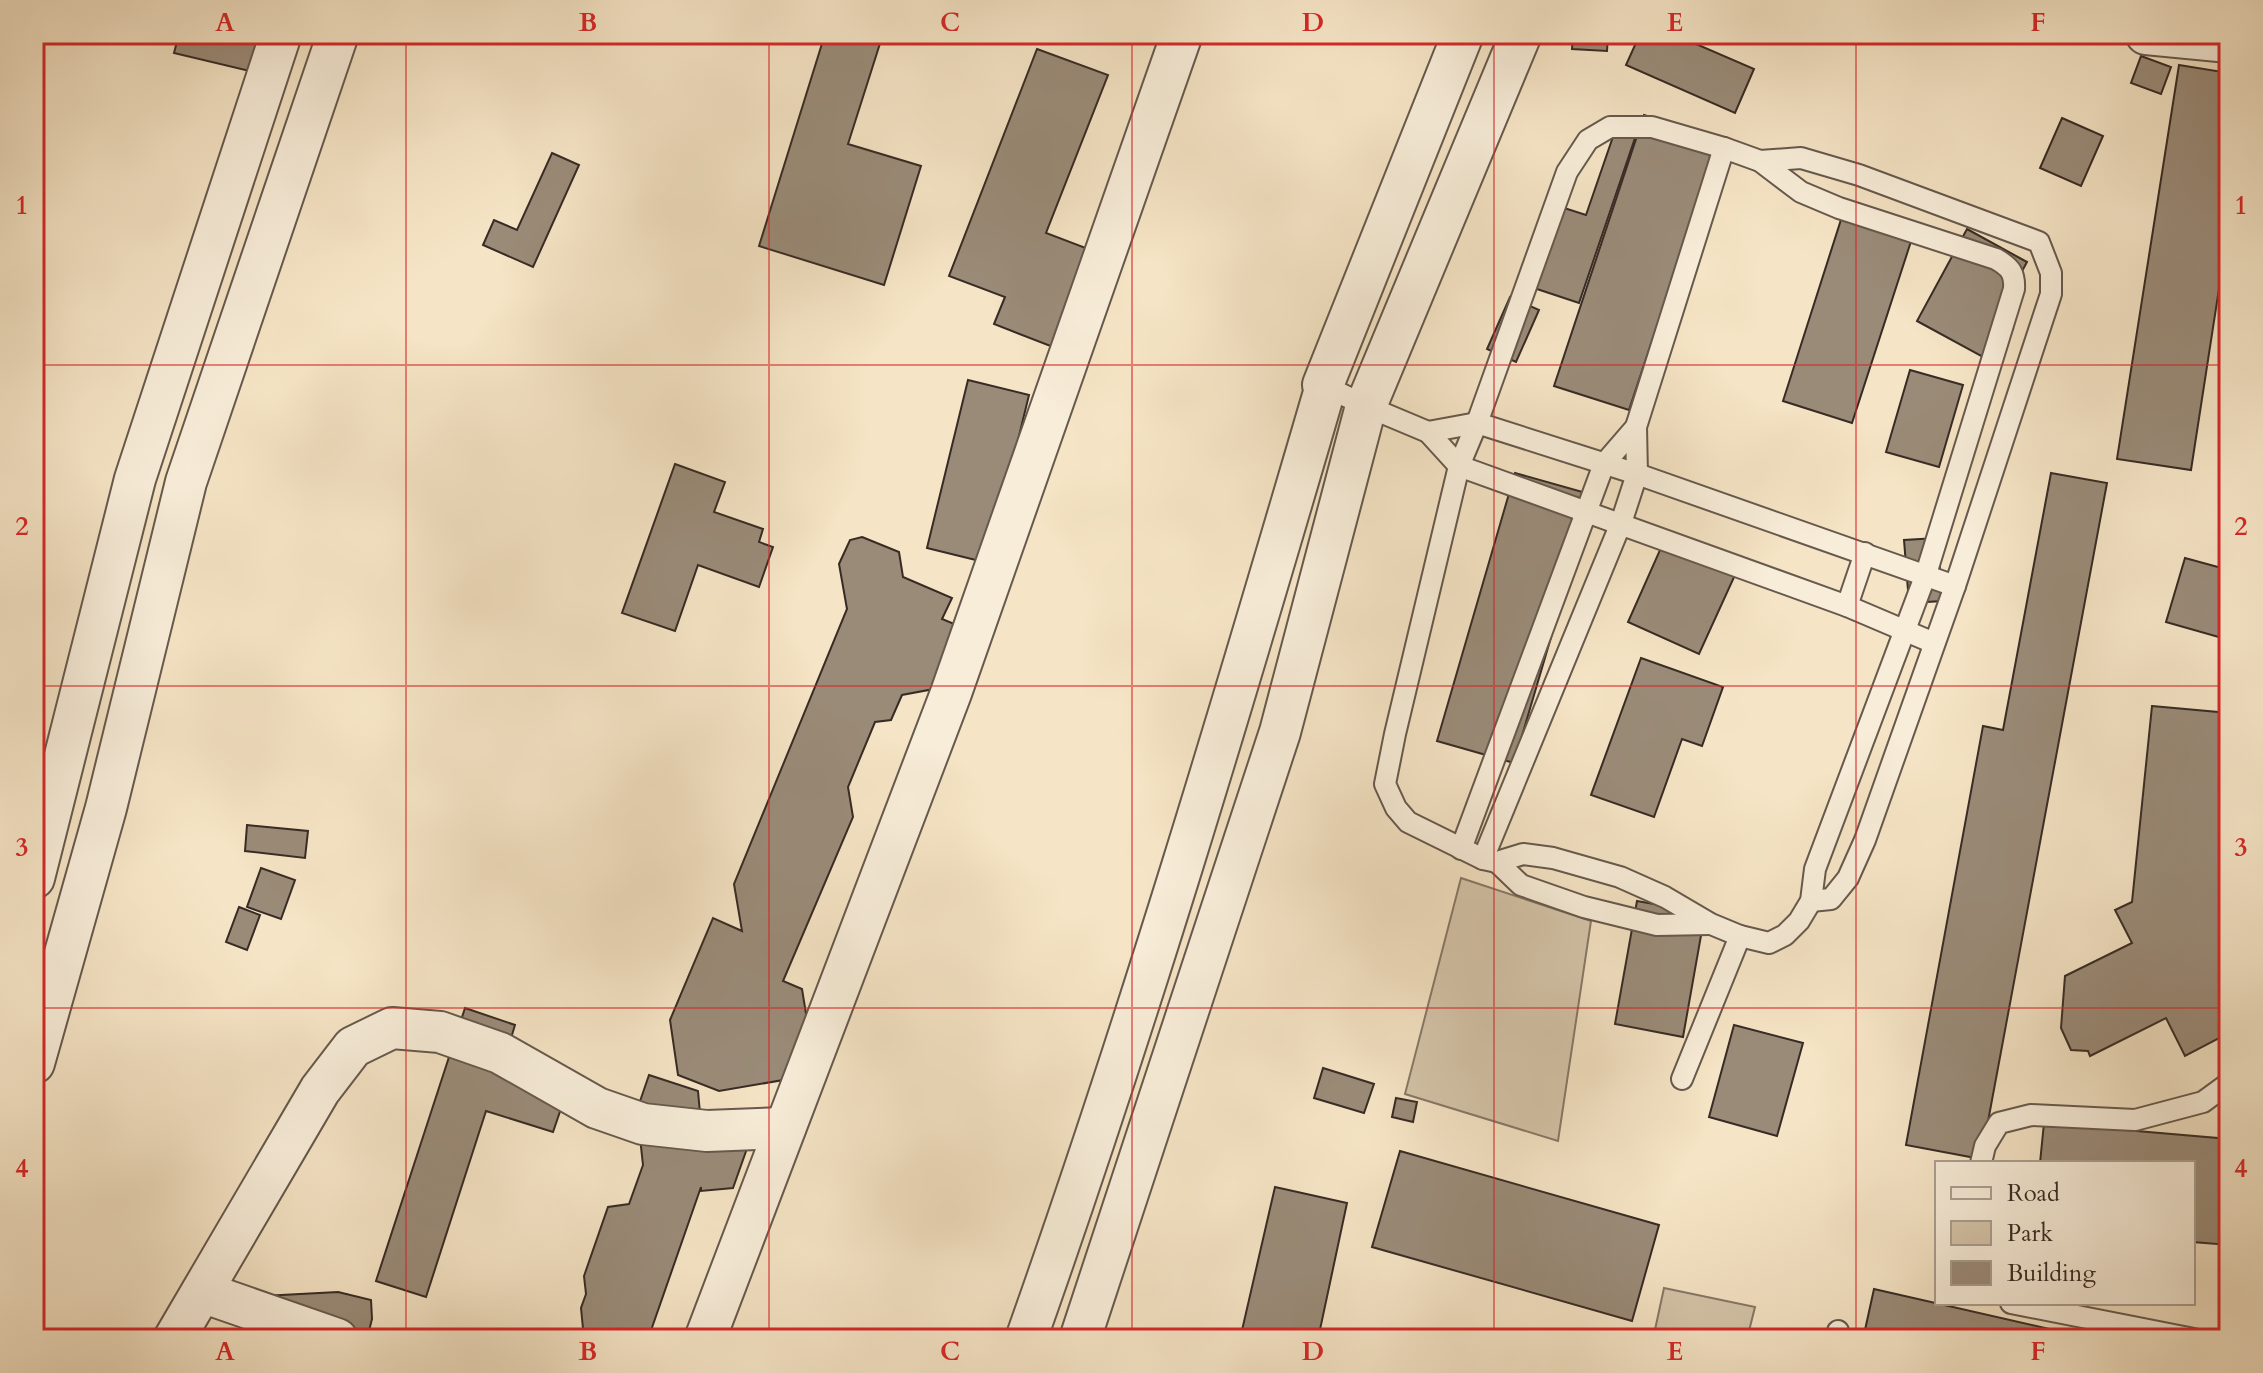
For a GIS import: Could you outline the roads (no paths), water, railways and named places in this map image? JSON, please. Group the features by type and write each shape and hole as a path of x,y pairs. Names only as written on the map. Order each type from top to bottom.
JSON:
{"street":[{"path":"34,878 135,479 281,34"},
{"path":"34,1063 106,808 186,482 338,34"},
{"path":"705,1339 951,693 1182,34"},
{"path":"1026,1339 1073,1206 1222,739 1325,389 1323,385 1463,34"},
{"path":"1080,1339 1280,732 1366,406 1521,34"},
{"path":"2146,34 2229,42"},
{"path":"174,1339 320,1090 353,1047 392,1028 440,1032 500,1053 597,1108 643,1124 707,1131 785,1128"},
{"path":"202,1292 337,1339"}],"lane":[{"path":"1490,861 1523,854 1553,858 1620,877 1665,897 1711,924 1769,943 1785,935 1799,921 1811,901 1815,869 1926,574 2014,289 2014,276 2008,265 1996,259 1839,208 1801,192 1760,161 1652,127 1610,127 1588,140 1567,172 1459,466 1385,784 1396,808 1408,822 1490,861 1521,885 1584,907 1657,925 1711,924"},
{"path":"1490,861 1621,523 1637,474 1636,427 1724,148"},
{"path":"1760,161 1801,158 1816,162 2039,242 2051,273 2051,294 1955,586 1865,840 1848,878 1831,899 1811,901"},
{"path":"2014,276 2051,273"},
{"path":"1323,385 1428,432 1459,466 1847,606 1934,643"},
{"path":"1428,432 1477,423 1637,474 1955,586"},
{"path":"1461,849 1604,464 1636,427"},
{"path":"1847,606 1865,553"},
{"path":"1682,1079 1740,936"},
{"path":"1981,1161 1985,1146 1999,1123 2031,1115 2135,1120 2203,1102 2229,1083"},
{"path":"2021,1305 2194,1339"}]}
